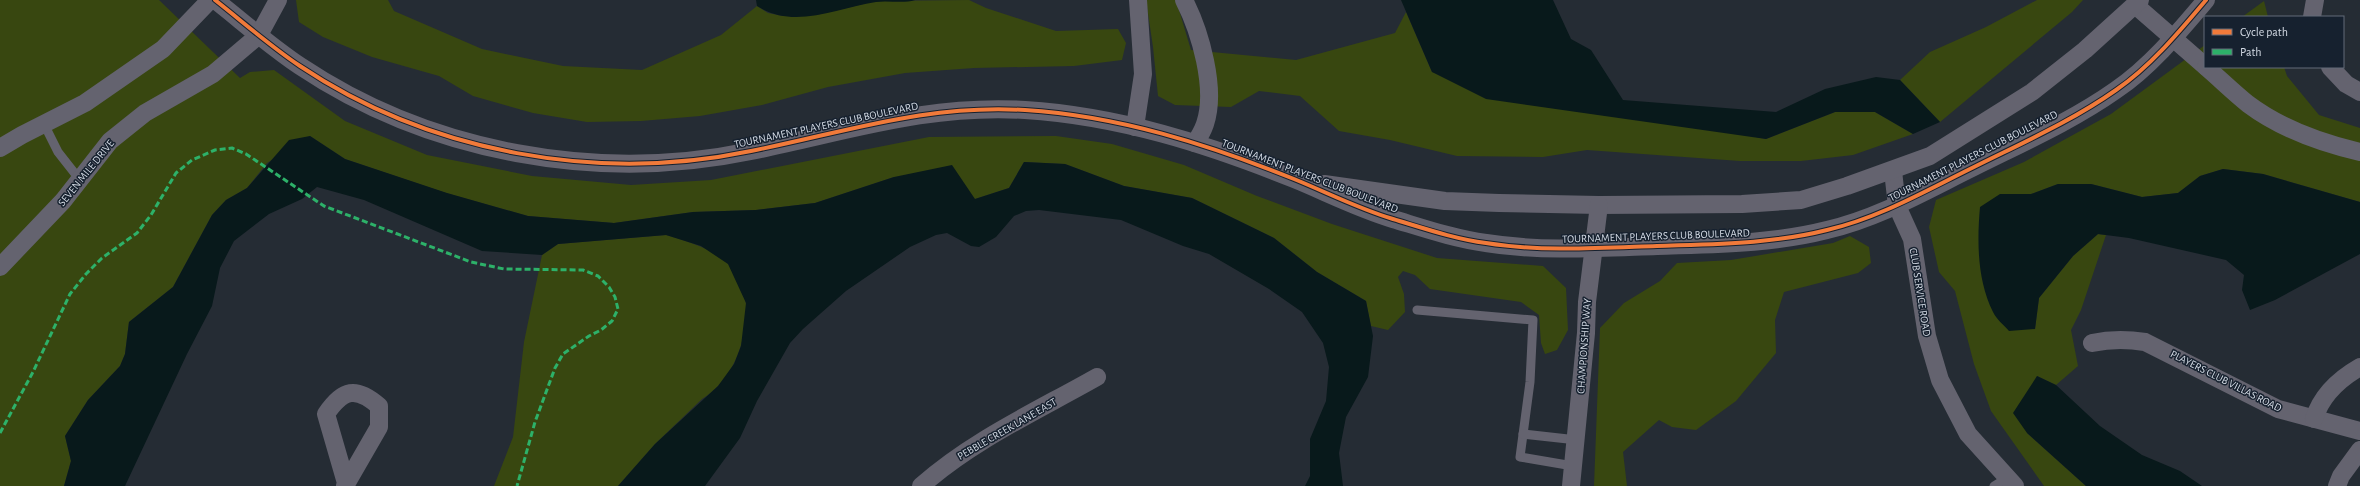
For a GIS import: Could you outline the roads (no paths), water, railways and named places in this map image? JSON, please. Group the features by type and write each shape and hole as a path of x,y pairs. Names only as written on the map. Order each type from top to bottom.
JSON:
{"street":[{"path":"0,148 85,103 163,49 210,0"},
{"name":"TOURNAMENT PLAYERS CLUB BOULEVARD","path":"215,0 300,66 332,86 418,126 454,138 510,151 565,160 622,164 698,160 749,152 876,121 920,114 978,109 1024,110 1073,114 1135,127 1196,143 1294,179 1387,217 1484,243 1577,250 1594,248 1750,242 1829,230 1897,206 2057,125 2119,88 2174,38 2206,0"},
{"path":"259,35 278,0"},
{"path":"1135,127 1143,74 1138,0"},
{"path":"1184,0 1198,37 1207,76 1209,100 1205,123 1196,143"},
{"path":"2312,16 2315,0"},
{"path":"2138,2 2174,38 2204,64"},
{"name":"TOURNAMENT PLAYERS CLUB BOULEVARD","path":"1294,179 1445,201 1599,205 1742,204 1801,200 1893,171 1930,156 2032,92 2085,50 2138,2"},
{"name":"SEVEN MILE DRIVE","path":"0,267 63,201 110,141 145,113 213,74 259,35"},
{"path":"2208,68 2248,104 2269,118 2307,136 2360,152"},
{"path":"2331,68 2346,84 2360,92"},
{"name":"CLUB SERVICE ROAD","path":"1893,171 1897,206 1912,239 1927,336 1940,380 1968,434 2005,483"},
{"name":"CHAMPIONSHIP WAY","path":"1571,486 1577,440 1586,333 1587,302 1599,205"},
{"name":"PLAYERS CLUB VILLAS ROAD","path":"2092,343 2122,340 2145,342 2278,410 2360,431"},
{"path":"2314,419 2325,396 2341,380 2360,367"},
{"name":"PEBBLE CREEK LANE EAST","path":"921,486 939,470 975,445 1097,377"},
{"path":"2337,486 2360,450"}],"lane":[{"path":"44,124 58,152 80,180"},
{"path":"1417,310 1533,320 1530,382 1520,457 1573,466"},
{"path":"1523,434 1577,440"}]}
